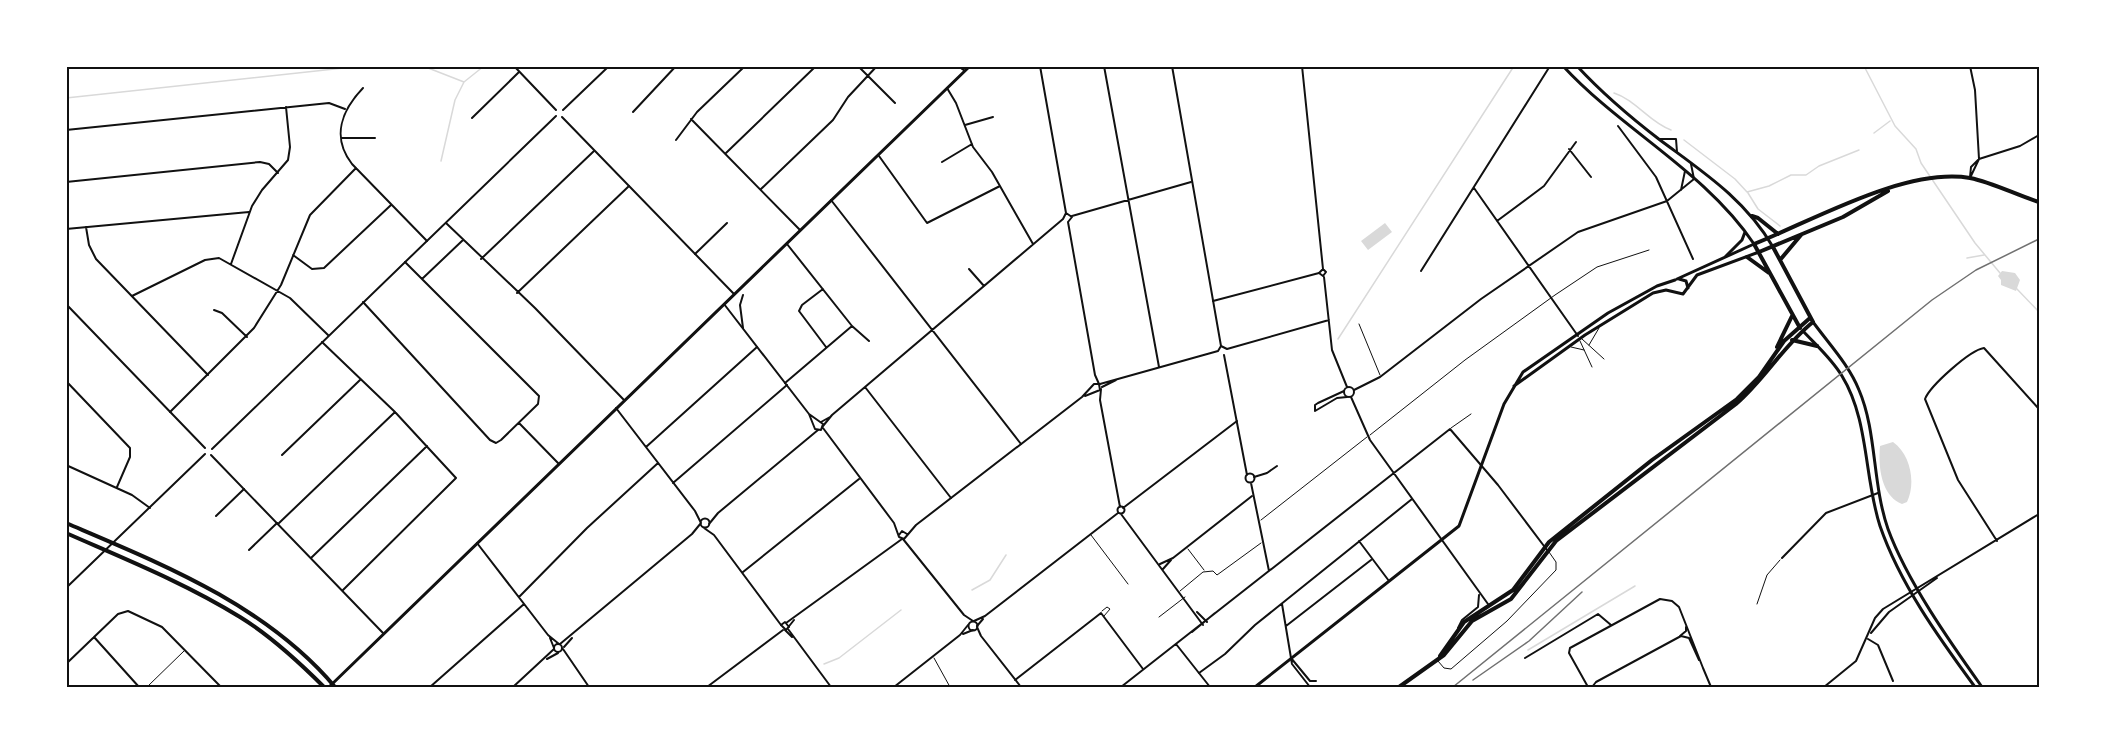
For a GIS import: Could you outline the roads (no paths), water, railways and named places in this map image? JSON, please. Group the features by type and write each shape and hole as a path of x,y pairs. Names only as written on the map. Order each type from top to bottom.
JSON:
{"highway":[{"path":"1759,252 1854,212 1888,191 1927,178 1970,178 2039,202"},
{"path":"1801,328 1792,316 1754,244 1884,190 1888,191"},
{"path":"1752,216 1778,234"},
{"path":"1780,260 1801,235"},
{"path":"1545,548 1736,404 1761,380 1810,318 1773,247"},
{"path":"1747,257 1769,273"},
{"path":"1399,687 1448,651 1466,627 1513,590 1545,548 1653,460 1737,399 1759,377 1776,350 1792,316"},
{"path":"1776,350 1801,328"},
{"path":"1791,340 1817,346"},
{"path":"66,523 190,579 244,610 284,639 326,686"},
{"path":"66,533 194,591 241,618 284,650 326,686 335,687"},
{"path":"1438,658 1472,615 1490,608"}],"main road":[{"path":"326,686 970,66"},
{"path":"1255,687 1461,523 1504,404 1513,387 1528,368 1630,300 1754,244 1726,209 1694,179 1606,108 1563,66"},
{"path":"1577,66 1615,103 1721,184 1752,216 1773,247"},
{"path":"1726,256 1742,240 1745,232"},
{"path":"1513,387 1564,349 1657,291 1683,294 1697,275 1759,252"},
{"path":"1676,280 1686,281 1688,288"},
{"path":"1676,280 1672,288 1676,293"},
{"path":"1810,318 1860,392 1868,418 1878,493 1893,542 1920,591 1982,687"},
{"path":"1801,328 1841,374 1854,402 1872,494 1885,540 1915,595 1975,687"}],"street":[{"path":"211,455 212,448 556,116 556,110 515,66"},
{"path":"556,110 562,110 609,66"},
{"path":"633,112 676,66"},
{"path":"676,140 691,119 745,66"},
{"path":"726,153 816,66"},
{"path":"858,66 895,103"},
{"path":"761,189 833,120 848,97 877,66"},
{"path":"958,66 965,71"},
{"path":"692,534 709,524 718,513 807,437 820,422 832,415 1063,219 1066,213 1040,66"},
{"path":"1104,66 1159,368"},
{"path":"890,546 904,531 916,525 1082,397 1093,385 1218,351 1221,346 1172,66"},
{"path":"1302,66 1323,269 1326,272 1323,276 1333,356 1347,387 1354,390"},
{"path":"1421,271 1550,66"},
{"path":"1970,66 1975,90 1979,159"},
{"path":"472,118 519,72"},
{"path":"363,87 345,109 340,126 344,152 356,168 427,241"},
{"path":"947,88 972,144 1034,244"},
{"path":"66,130 286,106 328,103 345,109"},
{"path":"231,264 249,212 259,194 286,165 290,154 286,106"},
{"path":"562,110 562,117"},
{"path":"556,116 562,117 734,294"},
{"path":"965,125 993,117"},
{"path":"691,119 800,230"},
{"path":"1618,126 1647,163 1693,259"},
{"path":"1970,178 1971,167 1979,159 2024,145 2039,135"},
{"path":"341,138 375,138"},
{"path":"1660,139 1676,139 1677,152"},
{"path":"1497,221 1544,186 1576,142"},
{"path":"942,162 972,144"},
{"path":"1569,149 1591,177"},
{"path":"481,259 594,150"},
{"path":"878,154 927,223 1000,186"},
{"path":"1347,387 1344,391 1315,405 1315,411 1337,398 1349,397 1354,390 1380,377 1528,265 1578,232 1667,201 1694,179 1694,169 1687,159"},
{"path":"66,182 260,162 269,164 278,173"},
{"path":"170,412 247,337 278,290 310,214 356,168"},
{"path":"1681,190 1685,183 1684,171"},
{"path":"894,687 960,635 974,621 985,616 1124,512 1100,400 1101,388 1095,375 1068,222 1072,216 1191,182"},
{"path":"517,293 629,186"},
{"path":"1474,188 1580,339"},
{"path":"831,200 1021,444"},
{"path":"293,255 312,269 324,268 391,205"},
{"path":"66,229 242,210 249,212"},
{"path":"1066,213 1072,216"},
{"path":"1063,219 1068,222"},
{"path":"446,222 624,400"},
{"path":"694,254 727,223"},
{"path":"86,227 94,256 208,375"},
{"path":"422,279 463,240"},
{"path":"786,243 852,326 869,341"},
{"path":"132,296 207,259 221,259 293,300 328,335"},
{"path":"405,262 495,349 540,398"},
{"path":"969,269 984,286"},
{"path":"1213,302 1319,273 1323,269"},
{"path":"1319,273 1323,276"},
{"path":"823,289 802,305 799,311 827,348"},
{"path":"743,295 740,310 743,328"},
{"path":"363,302 391,330 451,400 494,443"},
{"path":"66,304 205,448 205,454 66,588"},
{"path":"724,304 809,414 816,428 828,438"},
{"path":"214,310 222,313 247,337"},
{"path":"732,313 740,310"},
{"path":"1221,346 1227,349 1329,320"},
{"path":"673,483 852,326"},
{"path":"322,342 395,412 454,474 455,481 342,590"},
{"path":"646,447 757,347"},
{"path":"1997,541 1958,480 1925,399 1931,388 1970,354 1984,348 2039,410"},
{"path":"1227,349 1224,355 1247,475 1246,480 1251,483"},
{"path":"1218,351 1224,355"},
{"path":"1095,375 1093,385 1100,400"},
{"path":"282,455 360,380"},
{"path":"1082,397 1116,380"},
{"path":"66,381 130,448 130,456 117,487"},
{"path":"865,387 951,498"},
{"path":"1344,391 1368,436 1490,608"},
{"path":"540,398 546,396"},
{"path":"494,443 499,442 519,423 538,404 540,398"},
{"path":"616,408 695,511 709,524 714,536"},
{"path":"249,550 395,412"},
{"path":"809,414 820,422 828,438 859,479 894,523 908,536 912,548"},
{"path":"816,428 823,427 832,415"},
{"path":"1120,513 1122,508 1237,421"},
{"path":"519,423 558,464"},
{"path":"1121,687 1450,429 1545,548"},
{"path":"492,449 494,443"},
{"path":"311,558 427,446"},
{"path":"205,448 212,448"},
{"path":"205,454 211,455 383,633"},
{"path":"519,597 587,528 658,463"},
{"path":"66,465 117,487 140,499 150,508"},
{"path":"1247,475 1254,477 1267,474 1277,466"},
{"path":"1254,477 1251,483 1252,496 1269,571"},
{"path":"743,572 859,479"},
{"path":"216,516 244,489"},
{"path":"1782,558 1826,513 1878,493"},
{"path":"1163,569 1186,547 1252,496"},
{"path":"1199,673 1282,603 1413,499"},
{"path":"695,511 700,523 714,536 743,572 776,615 781,626 786,629 831,687"},
{"path":"544,660 563,649 574,636 692,534 700,523 718,513"},
{"path":"1120,513 1204,622"},
{"path":"1870,633 1889,612 1937,578 2039,514"},
{"path":"894,523 899,535 912,548 964,615 969,625 981,636 1021,687"},
{"path":"707,687 773,636 786,629 796,618 890,546 908,536 916,525"},
{"path":"1359,541 1389,581"},
{"path":"477,543 548,635 554,649 568,660"},
{"path":"1159,565 1173,558"},
{"path":"1286,626 1371,560"},
{"path":"1824,687 1853,665 1879,613 1912,590 1937,578"},
{"path":"1458,630 1462,620 1480,603 1477,589"},
{"path":"1588,687 1569,653 1572,646 1663,599 1677,605 1711,687"},
{"path":"1282,603 1292,664 1310,687"},
{"path":"430,687 524,604"},
{"path":"66,664 118,614 126,610 160,625 221,687"},
{"path":"1015,680 1103,614 1143,669"},
{"path":"776,615 785,622 786,629"},
{"path":"964,615 974,621 981,636"},
{"path":"1526,658 1596,615 1611,625"},
{"path":"960,635 973,630 985,616"},
{"path":"773,636 785,622 796,618"},
{"path":"1592,687 1596,682 1677,638 1686,631 1684,621"},
{"path":"548,635 560,644 568,660 589,687"},
{"path":"513,687 554,649 574,636"},
{"path":"1677,638 1684,636 1689,638 1703,668"},
{"path":"94,637 139,687"},
{"path":"1868,639 1877,644 1893,681"},
{"path":"1176,644 1210,687"},
{"path":"1292,658 1311,681 1316,681"},
{"path":"1584,680 1596,682"}],"lane":[{"path":"1257,523 1551,298 1598,267 1649,250"},
{"path":"1589,347 1591,338 1605,323"},
{"path":"1359,324 1380,377"},
{"path":"1580,339 1604,359"},
{"path":"1580,339 1592,368"},
{"path":"1564,349 1577,347 1586,352"},
{"path":"1450,429 1455,423 1471,414"},
{"path":"1091,535 1128,584"},
{"path":"1179,591 1204,572 1213,571 1217,575 1261,543"},
{"path":"1186,547 1204,572"},
{"path":"1438,658 1444,668 1451,669 1525,604 1557,568 1556,562 1545,548"},
{"path":"1757,604 1767,575 1782,558"},
{"path":"1159,617 1185,597"},
{"path":"147,687 185,650"},
{"path":"933,657 950,687"}],"waterway":[{"path":"66,98 362,66"},
{"path":"423,66 464,82 484,66"},
{"path":"1338,339 1514,66"},
{"path":"1864,66 1895,126 1916,149 1921,163 1975,243 2000,273"},
{"path":"441,161 455,100 464,82"},
{"path":"1614,93 1622,96 1656,122 1671,130"},
{"path":"1874,133 1890,121"},
{"path":"1684,140 1735,179 1747,192 1769,186 1791,175 1806,175 1819,166 1859,150"},
{"path":"1748,193 1758,209 1780,226"},
{"path":"1967,258 1984,255"},
{"path":"2016,288 2039,312"},
{"path":"972,590 990,580 1006,555"},
{"path":"1528,650 1635,586"},
{"path":"824,664 839,658 901,610"}],"railway":[{"path":"1453,687 1932,300 1976,270 2039,239"},
{"path":"1473,680 1529,641 1582,592"}]}
